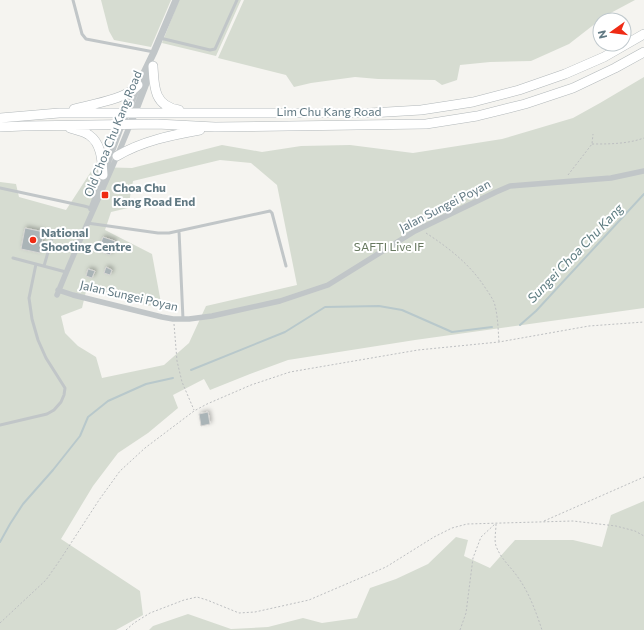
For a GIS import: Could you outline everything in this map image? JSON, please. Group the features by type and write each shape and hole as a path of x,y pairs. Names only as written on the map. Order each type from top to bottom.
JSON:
{"main road":[{"name":"Lim Chu Kang Road","path":"0,118 59,113 370,113 421,110 473,102 519,90 565,74 604,57 644,34"},
{"name":"Lim Chu Kang Road","path":"0,127 158,124 215,127 426,124 476,116 525,104 573,88 616,68 644,52"},
{"path":"153,66 154,83 159,99 164,104 174,109 198,113"},
{"path":"59,113 112,100 132,91 138,84"},
{"path":"65,126 88,134 97,143 102,159 102,175"},
{"path":"117,156 134,147 167,137 215,127"}],"street":[{"name":"Old Choa Chu Kang Road","path":"131,113 138,84 154,52 176,0"},
{"name":"Old Choa Chu Kang Road","path":"87,223 102,175 153,66 154,52"},
{"name":"Old Choa Chu Kang Road","path":"58,292 117,156 126,125"},
{"name":"Jalan Sungei Poyan","path":"58,292 173,319 189,319 212,316 280,301 328,285 420,229 510,186 611,178 644,171"}],"lane":[{"path":"73,0 82,34 86,39 154,52"},
{"path":"160,38 210,50 215,49 237,0"},
{"path":"0,188 91,208"},
{"path":"87,223 158,233 179,231 270,211 272,213 286,266"},
{"path":"179,231 183,319"},
{"path":"44,266 53,235"},
{"path":"13,258 66,272"},
{"path":"0,425 47,414 54,410 61,402 64,395 64,388 46,358 38,340 32,319 29,298 36,264"}],"path":[{"path":"562,183 592,144 593,134"},
{"path":"592,144 618,144 634,142 644,138"},
{"path":"420,229 447,246 460,257 482,282 493,301 497,315 499,342"},
{"path":"173,319 177,361 182,382 194,410"},
{"path":"0,623 46,580 120,471 145,448 194,410 251,385 290,372 418,350 499,342 589,326 644,322"},
{"path":"543,522 644,477"},
{"path":"126,630 134,623 150,614 184,600 197,597 239,613 255,612 309,600 386,567 434,537 452,528 467,524 573,521 616,526 635,531 644,536"},
{"path":"460,630 466,613 474,558 481,537 496,524"},
{"path":"496,524 496,544 504,561 518,577 532,602 542,630"}],"green space":[{"path":"101,0 171,0 151,47 114,40 109,31"},
{"path":"179,0 241,0 216,56 162,43"},
{"path":"244,0 635,0 612,12 592,12 592,26 569,44 531,61 490,62 460,65 457,80 442,85 435,80 355,77 294,87 286,75 218,58"},
{"name":"SAFTI Live IF","path":"644,77 644,308 415,340 288,360 210,390 204,379 173,395 178,408 148,433 118,453 93,486 61,539 140,591 143,615 116,630 0,630 0,182 16,184 19,197 66,210 94,167 132,168 222,145 262,152 301,146 350,145 413,153 502,139 573,118","holes":["220,160 251,163 277,185 297,285 206,306 189,343 164,365 102,378 96,357 78,346 65,333 61,316 82,308 87,287 148,306 161,303 152,254 105,230 111,212 128,208 133,181"]},
{"path":"644,501 644,630 149,630 153,626 188,614 231,629 268,627 303,618 322,623 357,618 370,588 396,579 428,564 456,537 468,540 464,556 490,568 515,540 573,540 602,547 611,515"}],"building":[{"name":"National Shooting Centre","path":"25,228 44,232 40,253 21,249"},
{"path":"103,237 115,241 110,255 98,251"},
{"path":"106,267 112,270 110,275 104,273"},
{"path":"88,269 95,271 92,278 86,276"},
{"path":"208,412 210,424 201,426 199,414"}],"waterway":[{"name":"Sungei Choa Chu Kang","path":"520,325 536,311 644,194"},
{"name":"Sungei Choa Chu Kang","path":"191,370 285,332 325,307 379,306 402,310 452,332 492,327"},
{"name":"Sungei Choa Chu Kang","path":"0,542 23,504 80,436 88,417 108,401 146,384 173,378"}],"place":[{"name":"Choa Chu Kang Road End","path":"105,195"},
{"name":"National Shooting Centre","path":"33,240"}]}
